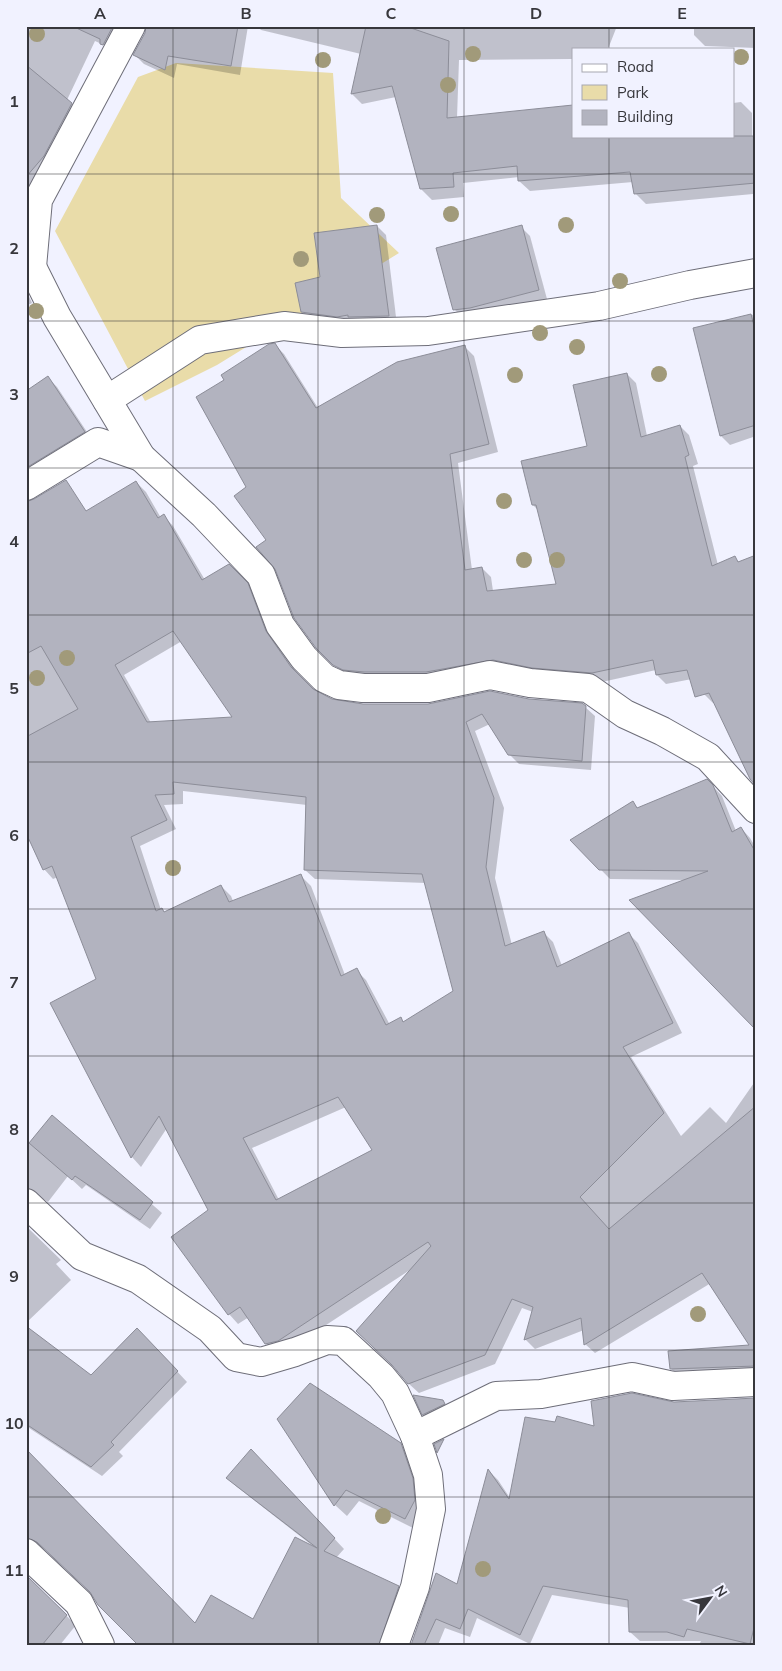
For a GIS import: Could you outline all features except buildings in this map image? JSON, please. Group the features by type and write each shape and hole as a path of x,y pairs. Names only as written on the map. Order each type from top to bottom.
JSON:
{"street":[{"path":"131,26 38,200 29,262 57,317 141,457 204,515 261,575 280,624 304,658 324,678 340,686 428,688 490,675 530,683 588,688 625,714 662,730 708,757 756,809"},
{"path":"107,400 200,340 284,326 342,333 428,332 598,306 690,285 756,273"},
{"path":"26,486 98,442 141,457"},
{"path":"26,1203 82,1256 138,1279 210,1329 236,1357 261,1362 327,1340 343,1341 381,1376 395,1394 415,1436 428,1475 431,1509 415,1587 394,1645"},
{"path":"415,1436 496,1396 541,1394 632,1377 673,1386 756,1382"},
{"path":"26,1553 79,1603 100,1645"}],"green space":[{"path":"176,63 333,73 341,198 399,253 217,365 145,401 55,231 138,77"}]}
